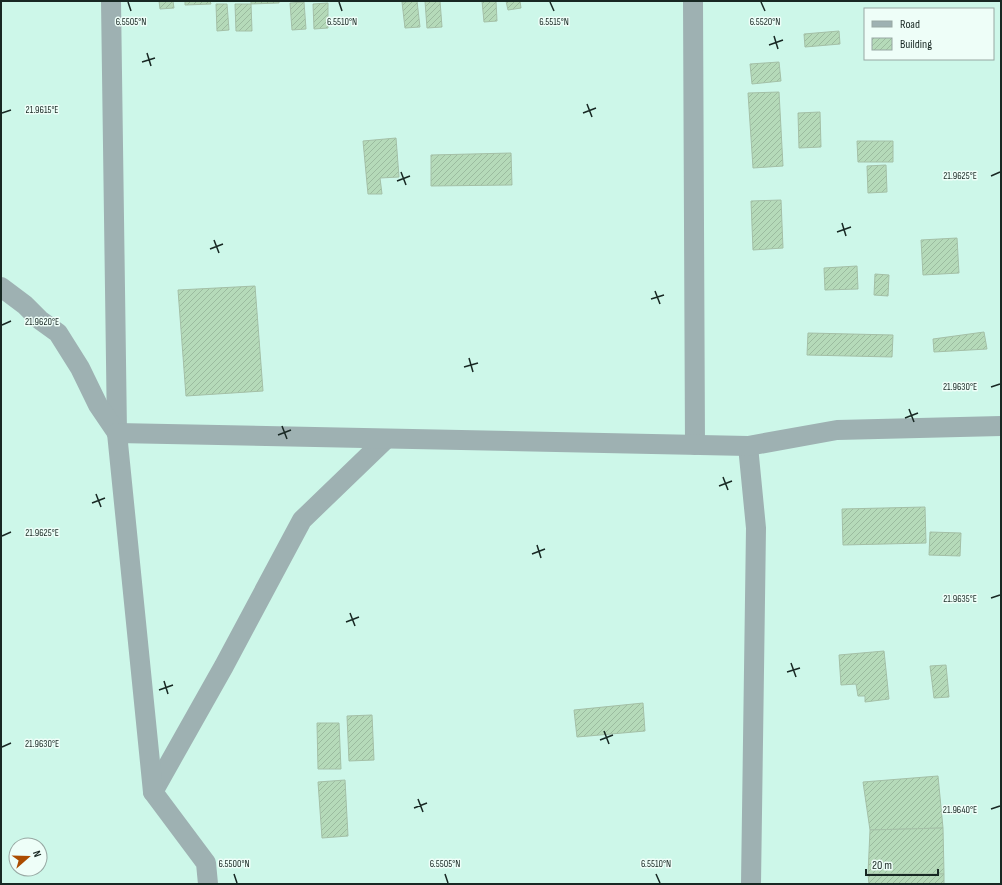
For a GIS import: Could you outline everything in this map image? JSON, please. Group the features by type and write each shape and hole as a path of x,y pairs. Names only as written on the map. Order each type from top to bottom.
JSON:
{"street":[{"path":"111,1 117,433 153,792 206,863 208,884"},
{"path":"693,1 695,445"},
{"path":"1,287 25,305 40,320 58,332 80,368 98,405 117,433"},
{"path":"117,433 748,446 837,430 1001,426"},
{"path":"153,792 224,666 302,520 386,439"},
{"path":"748,446 756,528 751,884"}],"building":[{"path":"159,1 173,1 174,8 160,9"},
{"path":"185,1 210,1 211,4 185,5"},
{"path":"251,1 279,1 279,3 251,4"},
{"path":"417,1 420,27 405,28 402,2"},
{"path":"425,1 440,1 442,27 427,28"},
{"path":"482,1 496,1 497,21 484,22"},
{"path":"506,1 520,1 521,8 508,10"},
{"path":"304,2 306,29 292,30 290,3"},
{"path":"328,3 328,28 314,29 313,4"},
{"path":"216,4 227,4 229,30 217,31"},
{"path":"235,4 251,4 252,31 236,31"},
{"path":"839,31 840,44 805,47 804,34"},
{"path":"779,62 781,81 752,84 750,64"},
{"path":"779,92 783,166 753,168 748,93"},
{"path":"820,112 821,147 799,148 798,113"},
{"path":"396,138 399,177 380,178 382,194 368,194 363,141"},
{"path":"857,141 893,141 893,162 858,162"},
{"path":"511,153 512,185 431,186 431,155"},
{"path":"886,165 887,192 868,193 867,166"},
{"path":"781,200 783,248 753,250 751,201"},
{"path":"957,238 959,273 923,275 921,240"},
{"path":"857,266 858,289 825,290 824,268"},
{"path":"875,274 889,275 888,296 874,295"},
{"path":"255,286 263,391 186,396 178,290"},
{"path":"984,332 987,349 934,352 933,339"},
{"path":"808,333 893,335 892,357 807,355"},
{"path":"925,507 926,543 843,545 842,509"},
{"path":"930,532 961,533 960,556 929,555"},
{"path":"884,651 889,699 865,702 865,696 858,696 856,684 841,685 839,655"},
{"path":"946,665 949,697 934,698 930,666"},
{"path":"643,703 645,731 577,737 574,710"},
{"path":"372,715 374,760 349,761 347,716"},
{"path":"317,723 339,723 341,769 318,769"},
{"path":"938,776 943,828 870,830 863,782"},
{"path":"345,780 348,836 322,838 318,782"},
{"path":"943,828 944,874 868,874 870,830"},
{"path":"868,874 944,874 944,884 869,884"}]}
